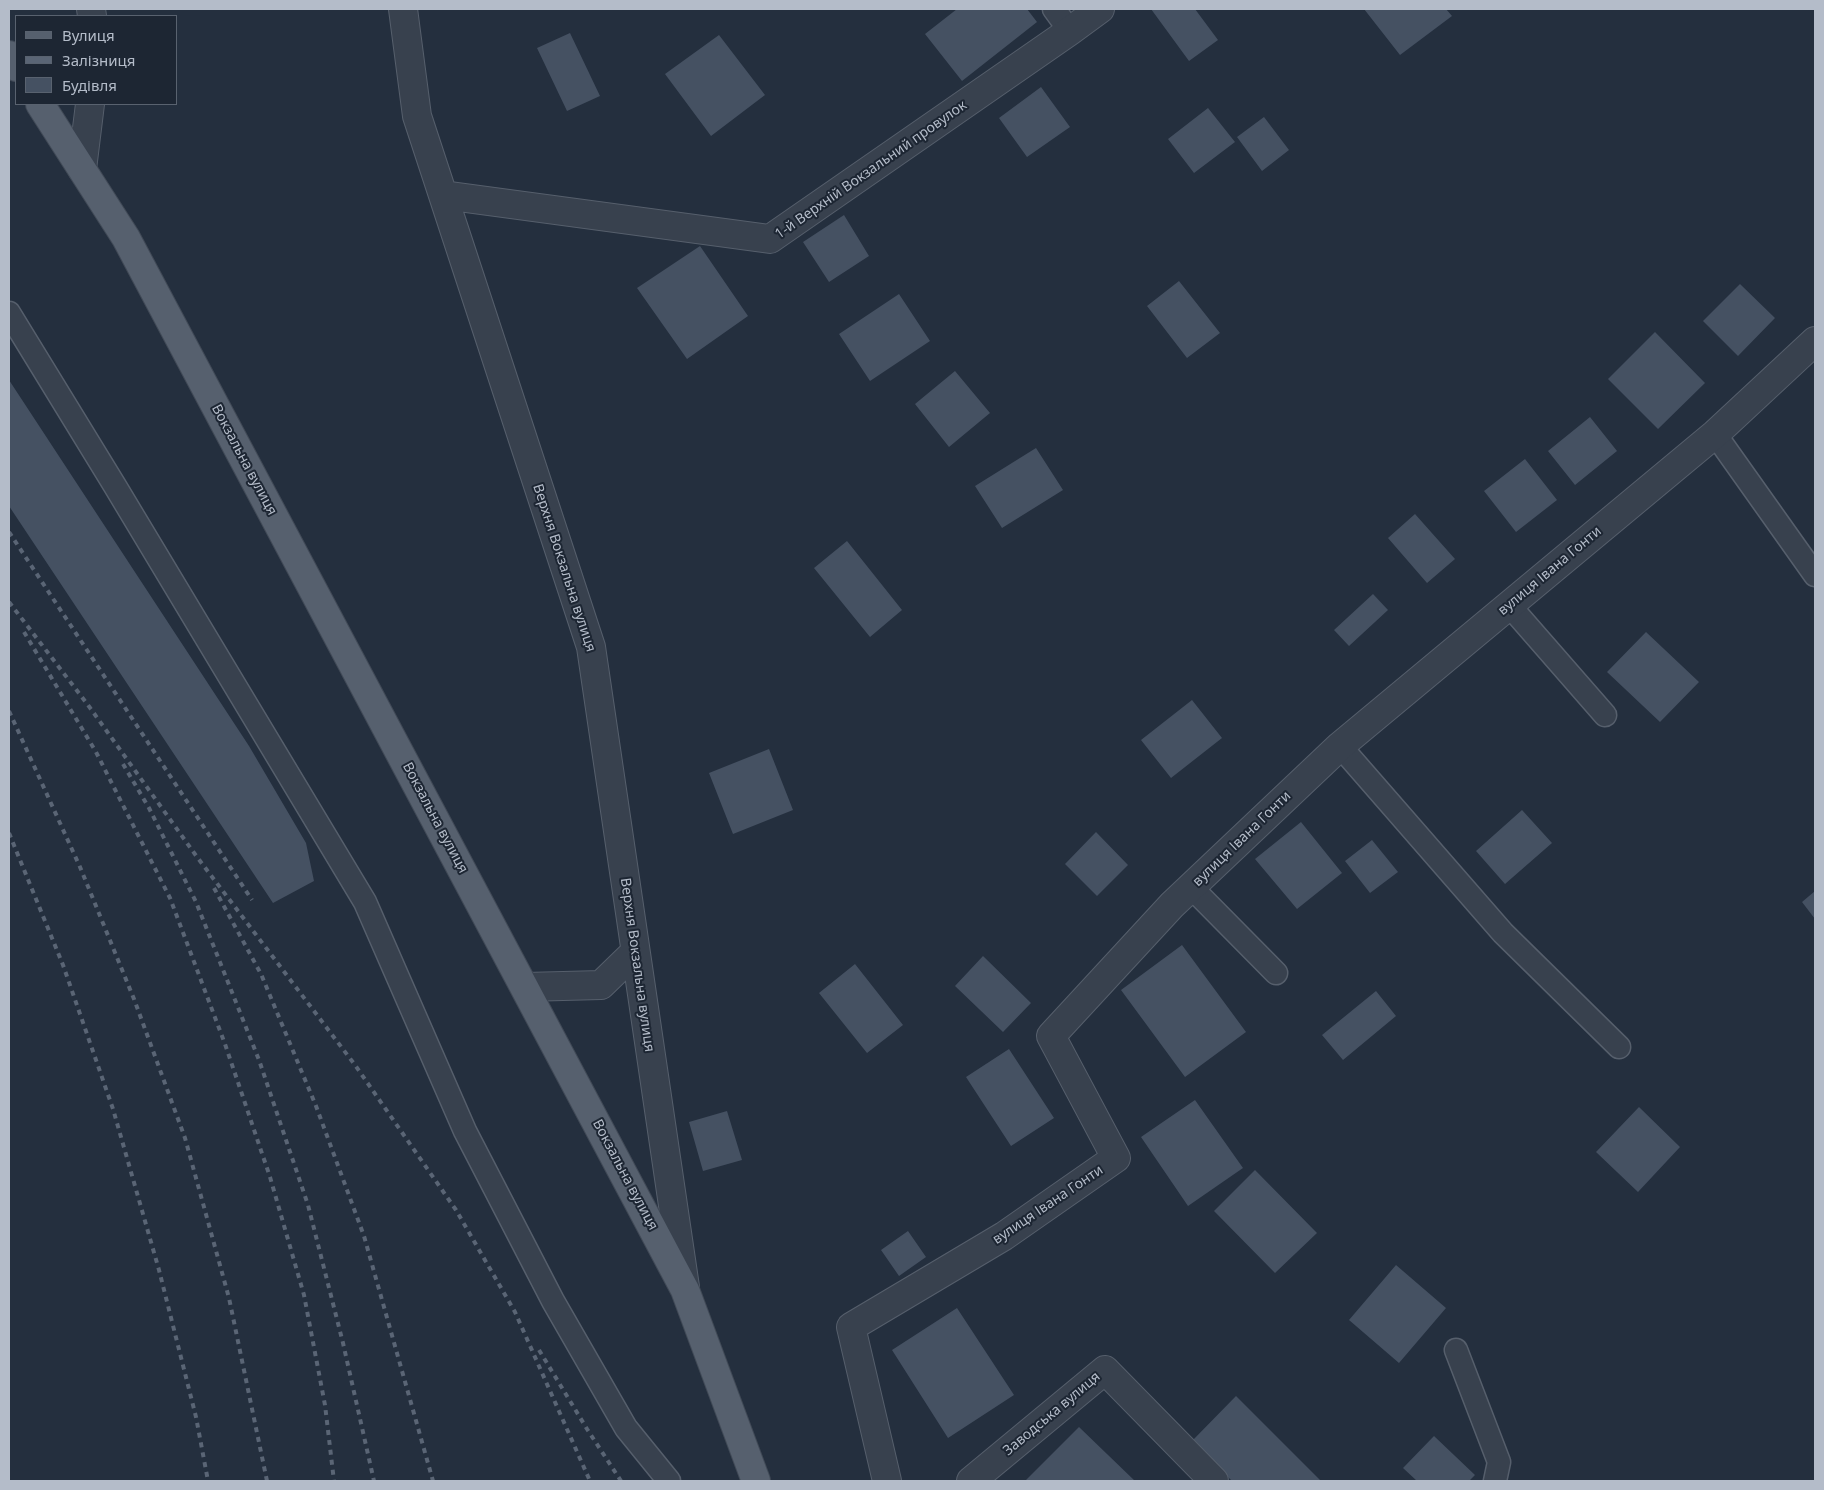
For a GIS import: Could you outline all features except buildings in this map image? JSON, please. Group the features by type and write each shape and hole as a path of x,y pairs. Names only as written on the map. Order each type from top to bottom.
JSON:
{"main road":[{"name":"Вокзальна вулиця","path":"41,105 126,238 685,1290 756,1481"}],"street":[{"name":"Верхня Вокзальна вулиця","path":"403,9 417,116 591,647 685,1290"},
{"name":"1-й Верхній Вокзальний провулок","path":"443,196 770,239 1100,9"},
{"path":"82,169 90,105"},
{"name":"вулиця Івана Гонти","path":"888,1481 851,1327 1004,1236 1116,1158 1051,1036 1172,906 1340,746 1715,434 1815,341"},
{"path":"525,988 601,985 635,952"},
{"name":"Заводська вулиця","path":"971,1481 1105,1370 1214,1481"}],"lane":[{"path":"1054,9 1070,31"},
{"path":"9,313 365,902 465,1131 553,1301 626,1428 669,1481"},
{"path":"1715,434 1815,575"},
{"path":"1509,605 1605,715"},
{"path":"1340,746 1503,933 1619,1047"},
{"path":"1191,887 1276,973"},
{"path":"1456,1350 1499,1462 1495,1481"}],"railway":[{"path":"9,532 252,900"},
{"path":"9,602 88,705 197,857 355,1065 456,1210 515,1312 590,1481"},
{"path":"24,632 96,752 170,898 225,1044 270,1177 304,1295 325,1405 334,1481"},
{"path":"9,711 80,867 134,999 185,1138 229,1298 267,1481"},
{"path":"123,764 149,808 196,902 259,1060 308,1205 343,1343 374,1481"},
{"path":"9,833 63,965 113,1109 159,1270 196,1417 208,1481"},
{"path":"214,888 261,974 316,1106 364,1236 433,1481"},
{"path":"539,1350 621,1481"}]}
